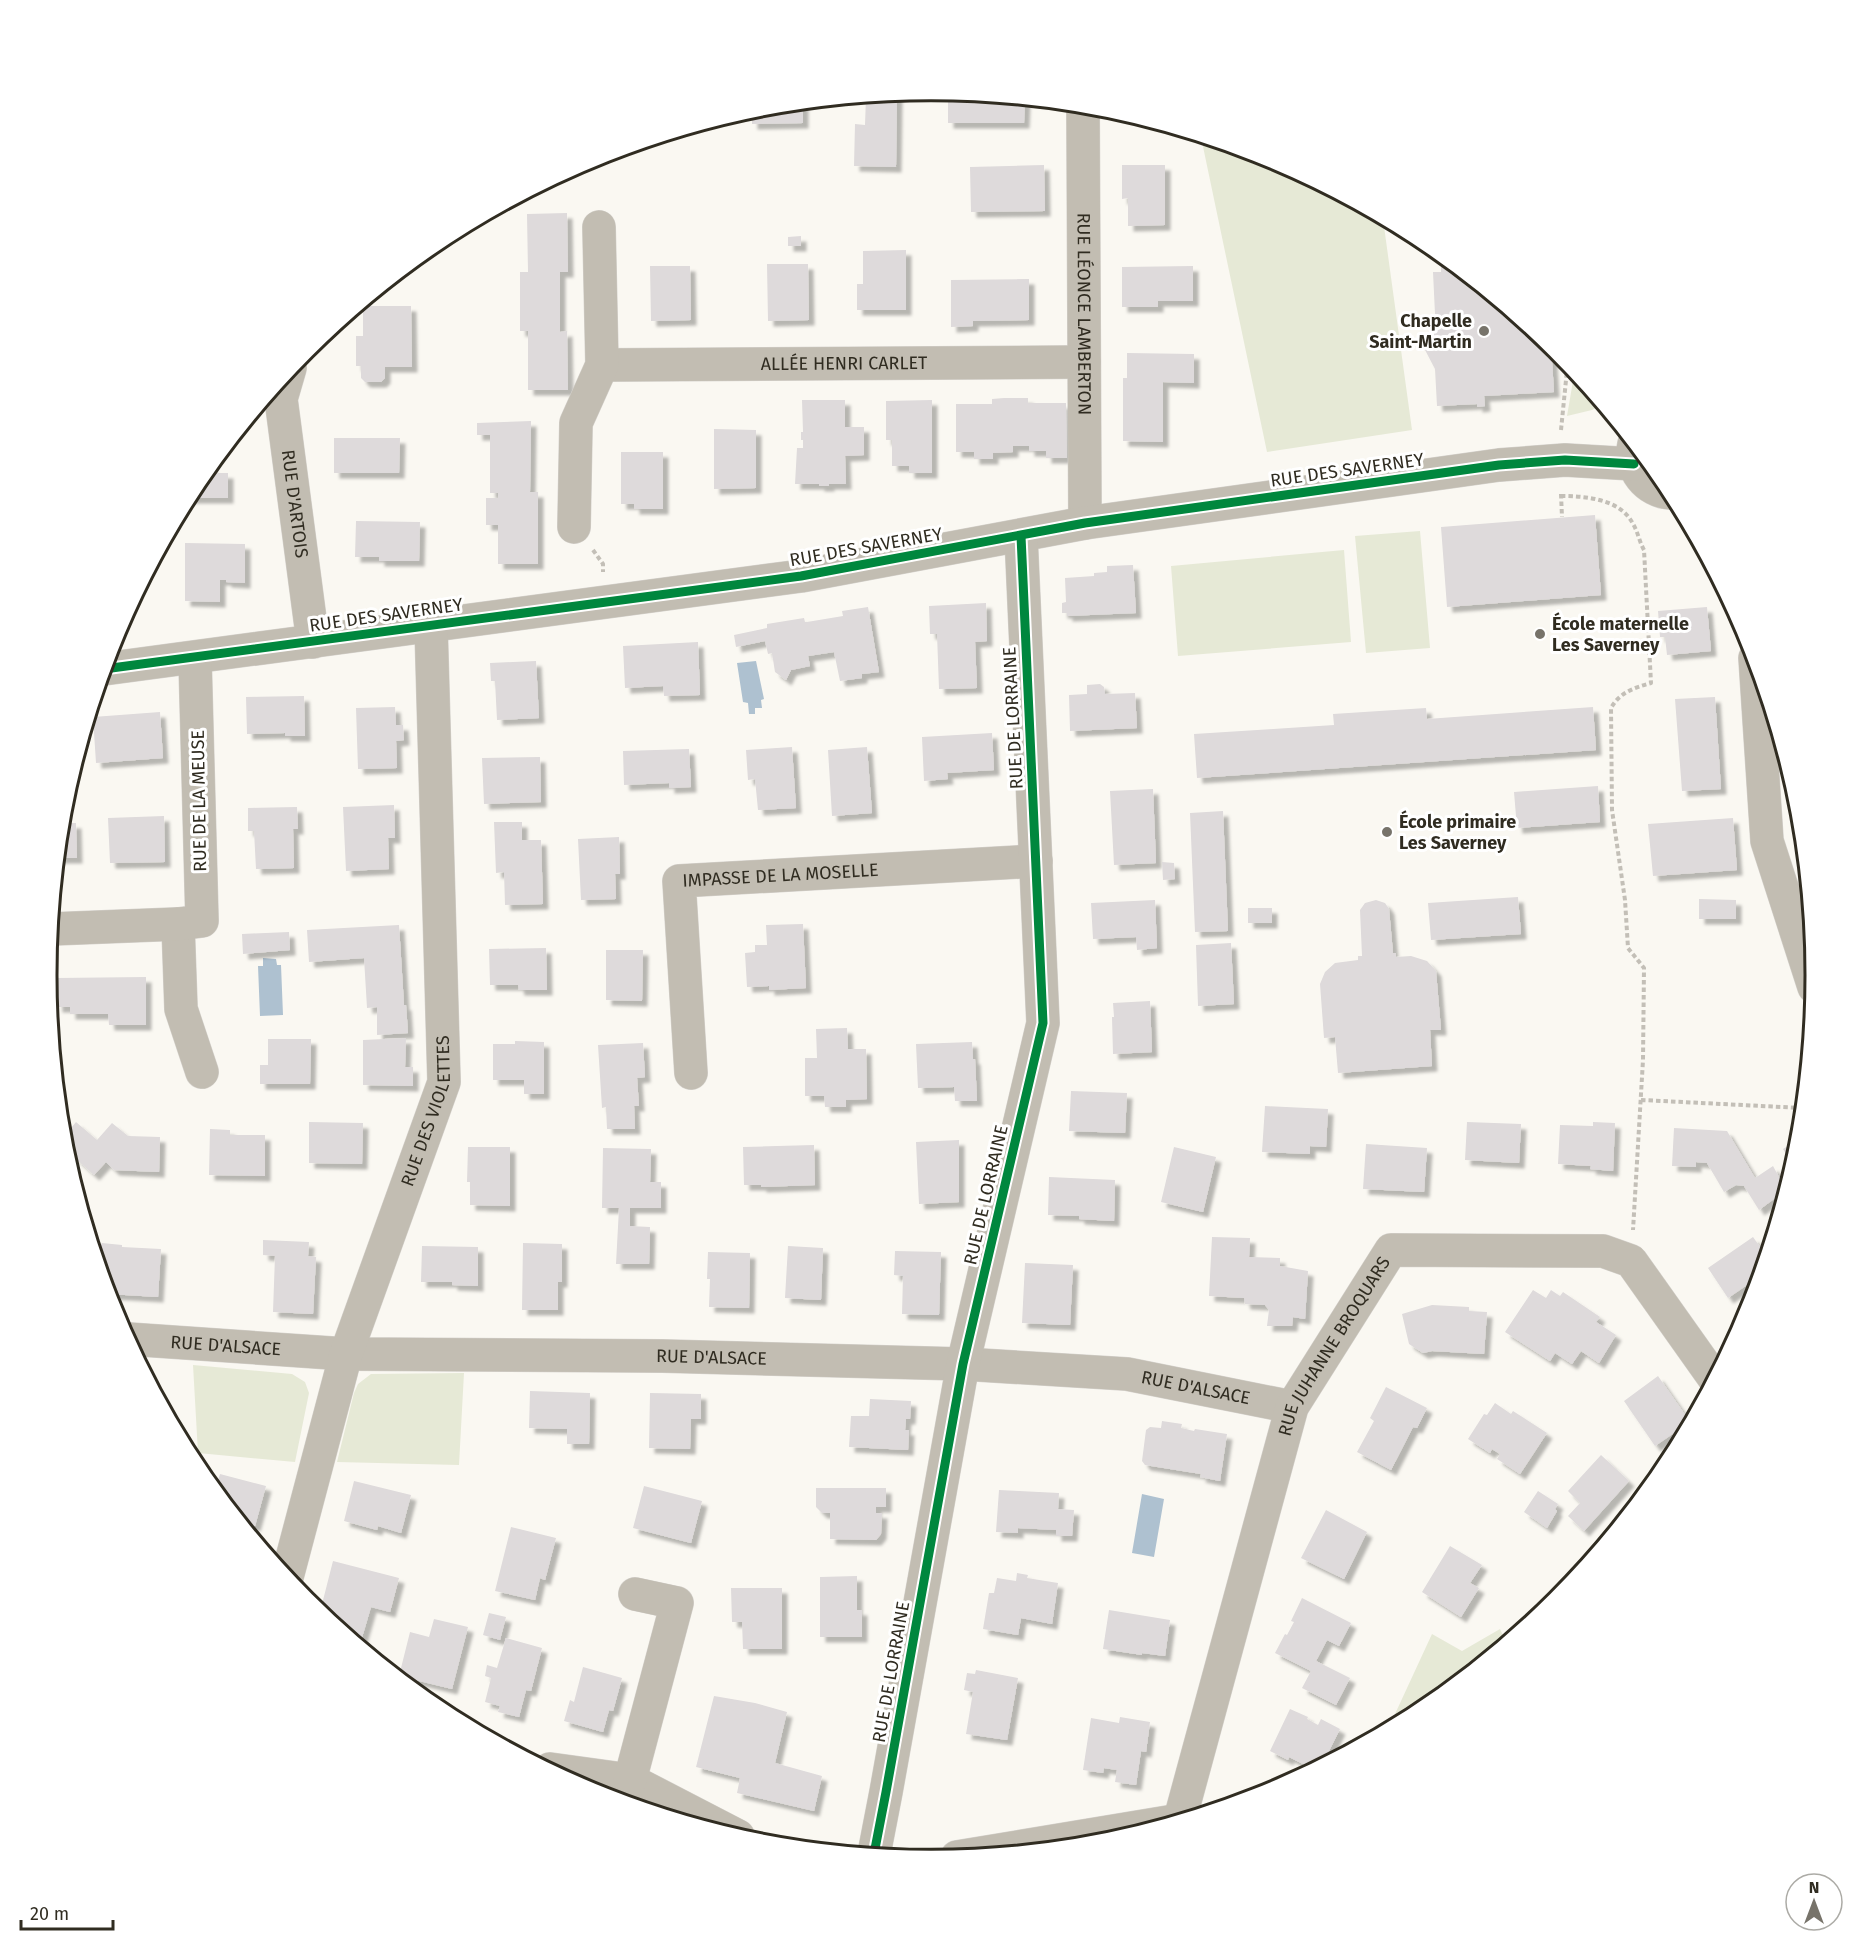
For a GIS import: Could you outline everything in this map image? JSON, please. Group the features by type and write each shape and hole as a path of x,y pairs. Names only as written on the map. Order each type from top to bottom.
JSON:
{"street":[{"name":"RUE LÉONCE LAMBERTON","path":"1083,115 1085,523"},
{"path":"574,526 576,423 602,365 599,227"},
{"name":"ALLÉE HENRI CARLET","path":"602,365 1084,362"},
{"name":"RUE D'ARTOIS","path":"280,393 313,642"},
{"name":"RUE DES SAVERNEY","path":"113,668 801,576 1085,523 1499,465 1559,475 1632,454"},
{"path":"1636,459 1645,482 1659,490"},
{"name":"RUE DE LORRAINE","path":"874,1847 963,1364 1043,1023 1020,536"},
{"name":"RUE DES VIOLETTES","path":"289,1567 346,1354 444,1082 431,625"},
{"name":"RUE DE LA MEUSE","path":"59,930 202,921 195,658"},
{"path":"1757,689 1767,841 1804,957"},
{"name":"IMPASSE DE LA MOSELLE","path":"691,1073 679,882 1036,861"},
{"path":"178,924 181,1009 202,1072"},
{"name":"RUE JUHANNE BROQUARS","path":"1182,1812 1292,1407 1391,1250 1603,1251 1631,1261"},
{"path":"1631,1261 1710,1372"},
{"name":"RUE D'ALSACE","path":"137,1340 346,1354 662,1356 963,1364 1127,1374 1292,1407"},
{"path":"630,1780 677,1603 635,1594"},
{"path":"586,1777 630,1780 705,1819"}],"path":[{"path":"1562,517 1559,475 1567,376"},
{"path":"1561,496 1581,496 1600,500 1626,513 1634,524 1644,550 1651,683 1628,690 1617,698 1611,708 1612,810 1625,900 1628,948 1644,968 1641,1100 1631,1261"},
{"path":"574,526 603,564 602,603"},
{"path":"1641,1100 1795,1108"}],"green space":[{"path":"1203,144 1318,191 1384,228 1412,430 1267,452"},
{"path":"1573,383 1596,408 1567,416"},
{"path":"1420,531 1430,648 1366,653 1355,536"},
{"path":"1344,550 1351,642 1178,656 1171,566"},
{"path":"193,1365 292,1374 305,1382 309,1393 295,1462 199,1453"},
{"path":"464,1373 459,1465 337,1462 354,1393 358,1384 371,1374"},
{"path":"1500,1629 1503,1635 1463,1668 1396,1715 1432,1634 1462,1651"}],"water":[{"path":"756,661 764,699 761,700 762,708 755,708 755,714 749,714 748,703 743,702 737,663"},
{"path":"263,958 276,959 277,965 281,965 283,1015 260,1016 258,966 263,966"},
{"path":"1142,1494 1164,1499 1154,1557 1132,1553"}],"building":[{"path":"897,102 896,167 854,166 855,124 865,125 866,104"},
{"path":"948,102 1025,106 1024,123 948,123"},
{"path":"803,110 803,123 752,124 752,120"},
{"path":"1044,165 1045,211 971,212 970,167"},
{"path":"1122,165 1165,165 1165,225 1128,226 1128,198 1122,199"},
{"path":"567,213 568,272 560,272 560,332 567,331 568,390 528,390 528,331 520,331 520,272 528,272 527,214"},
{"path":"801,236 801,246 788,246 788,237"},
{"path":"906,250 906,310 857,310 857,284 863,284 863,251"},
{"path":"767,264 808,264 809,320 768,321"},
{"path":"650,266 690,266 691,320 651,321"},
{"path":"1193,266 1193,301 1158,301 1158,307 1122,307 1122,267"},
{"name":"Chapelle Saint-Martin","path":"1441,266 1507,318 1549,357 1553,361 1554,392 1484,396 1485,406 1477,407 1477,404 1437,406 1435,369 1424,348 1433,347 1435,314 1433,272 1441,272"},
{"path":"1029,279 1029,320 973,321 973,326 951,327 951,280"},
{"path":"370,306 411,306 412,367 385,367 385,378 381,382 365,382 361,378 361,366 356,366 356,336 363,336 363,311"},
{"path":"1127,353 1194,354 1194,383 1163,382 1163,442 1123,441 1123,378 1127,378"},
{"path":"1028,398 1028,403 1066,403 1067,458 1046,458 1046,451 1029,451 1029,446 1013,446 1013,452 993,453 993,459 974,459 974,452 956,452 956,404 992,404 992,399"},
{"path":"802,400 845,400 845,427 864,427 864,455 845,456 846,484 819,486 819,484 795,484 797,448 803,448 803,440 801,440"},
{"path":"932,400 932,473 909,473 909,466 892,466 892,440 886,440 886,401"},
{"path":"531,421 530,492 538,492 538,564 498,564 498,525 486,525 486,498 498,498 498,493 490,493 490,435 477,435 477,423"},
{"path":"714,429 756,430 756,488 714,489"},
{"path":"334,438 400,438 399,473 334,473"},
{"path":"621,452 663,452 663,509 634,509 634,504 621,504"},
{"path":"216,473 228,473 228,498 198,498"},
{"path":"1595,515 1601,595 1447,607 1441,527"},
{"path":"356,521 420,522 419,561 379,561 379,557 355,557"},
{"path":"185,543 245,544 245,583 220,580 220,602 185,601"},
{"path":"1133,565 1136,613 1067,616 1067,613 1062,613 1062,603 1066,602 1065,578 1094,576 1094,573 1107,572 1107,566"},
{"path":"986,603 987,641 975,642 977,688 939,689 937,634 930,634 929,606"},
{"path":"868,607 879,672 862,674 862,678 840,681 834,652 808,656 810,666 791,670 786,680 775,672 772,653 768,654 765,641 736,647 734,635 767,628 767,624 804,618 807,622 843,616 842,611"},
{"path":"1707,607 1711,651 1667,655 1665,637 1660,637 1658,611"},
{"path":"698,642 700,695 664,696 663,686 625,688 623,646"},
{"path":"536,661 539,718 497,720 495,681 491,681 490,663"},
{"path":"1100,684 1104,687 1105,694 1135,693 1137,728 1070,731 1069,695 1087,694 1087,685"},
{"path":"304,696 305,736 285,736 285,733 247,734 246,697"},
{"path":"1715,697 1721,789 1682,791 1675,699"},
{"path":"395,707 396,725 403,725 404,740 396,741 397,768 358,769 356,708"},
{"path":"1593,707 1596,750 1197,778 1194,734 1334,725 1333,714 1426,708 1427,719"},
{"path":"160,712 163,758 96,763 94,726 96,717"},
{"path":"992,733 994,770 947,773 948,779 924,781 922,737"},
{"path":"792,747 796,808 758,810 755,779 748,780 746,750"},
{"path":"867,747 872,813 832,816 828,750"},
{"path":"689,749 691,787 669,788 669,783 624,785 623,751"},
{"path":"540,757 541,802 484,804 482,758"},
{"path":"1598,786 1600,822 1517,828 1514,792"},
{"path":"1153,789 1156,863 1114,865 1110,791"},
{"path":"394,805 395,838 388,838 389,869 346,871 343,807"},
{"path":"297,807 298,829 293,829 294,868 256,869 254,831 248,831 248,808"},
{"path":"1223,811 1228,931 1195,932 1190,813"},
{"path":"164,816 165,862 110,863 108,818"},
{"path":"1733,818 1737,870 1653,876 1648,824"},
{"path":"494,822 522,822 522,840 541,840 543,904 505,905 504,872 496,873"},
{"path":"71,823 76,823 77,858 65,858"},
{"path":"619,837 620,874 615,874 616,899 581,900 578,839"},
{"path":"1162,862 1174,863 1175,879 1163,880"},
{"path":"1518,897 1521,934 1431,940 1428,903"},
{"path":"1699,899 1736,900 1736,919 1699,919"},
{"path":"1155,900 1157,948 1137,950 1136,937 1093,939 1091,903"},
{"path":"1376,900 1385,903 1389,909 1393,953 1396,953 1396,957 1411,956 1427,961 1436,971 1441,1030 1430,1030 1432,1066 1338,1073 1335,1037 1324,1038 1320,984 1325,972 1335,963 1358,960 1358,956 1362,956 1360,910 1365,903"},
{"path":"1248,908 1272,908 1272,923 1248,923"},
{"path":"803,924 806,988 769,990 769,986 747,987 745,953 755,952 755,945 767,945 766,925"},
{"path":"399,925 408,1033 377,1035 377,1007 367,1008 364,958 309,962 307,930"},
{"path":"289,932 290,950 243,954 242,934"},
{"path":"1231,943 1234,1004 1198,1006 1196,945"},
{"path":"546,948 547,990 519,990 518,985 490,985 489,949"},
{"path":"606,950 643,950 642,1001 606,1000"},
{"path":"146,977 146,1025 109,1025 108,1014 70,1014 70,1007 58,1007 57,978"},
{"path":"1150,1001 1152,1052 1113,1054 1113,1003"},
{"path":"847,1028 848,1049 866,1049 867,1099 846,1100 846,1107 825,1107 824,1096 805,1096 805,1058 817,1058 816,1029"},
{"path":"406,1038 405,1067 413,1067 413,1086 363,1085 363,1040"},
{"path":"268,1039 311,1039 310,1084 260,1084 260,1065 268,1065"},
{"path":"515,1041 544,1042 544,1094 524,1094 524,1080 493,1080 493,1044 515,1044"},
{"path":"972,1042 977,1101 955,1101 954,1087 918,1088 916,1044"},
{"path":"643,1043 645,1077 637,1078 639,1106 634,1106 635,1129 607,1129 606,1107 602,1108 598,1045"},
{"path":"1071,1091 1127,1093 1125,1133 1069,1131"},
{"path":"1265,1106 1328,1109 1326,1147 1310,1146 1310,1154 1262,1152"},
{"path":"76,1122 97,1140 112,1123 128,1136 160,1137 159,1172 114,1170 106,1162 94,1175 77,1160 71,1128"},
{"path":"309,1122 363,1123 362,1164 309,1163"},
{"path":"1467,1122 1521,1124 1519,1163 1465,1160"},
{"path":"1593,1122 1615,1123 1613,1171 1590,1169 1591,1166 1558,1164 1560,1125 1593,1126"},
{"path":"1674,1128 1727,1131 1755,1178 1773,1166 1780,1179 1776,1198 1759,1210 1744,1186 1736,1185 1724,1192 1707,1163 1696,1162 1696,1167 1672,1166"},
{"path":"210,1129 230,1130 230,1135 265,1135 265,1176 209,1175"},
{"path":"959,1140 959,1202 919,1204 916,1142"},
{"path":"1366,1144 1427,1148 1424,1192 1363,1189"},
{"path":"814,1145 815,1185 761,1187 761,1185 744,1185 743,1147"},
{"path":"468,1147 510,1147 510,1206 470,1205 470,1182 467,1182"},
{"path":"1174,1147 1216,1157 1203,1212 1161,1202"},
{"path":"603,1148 651,1149 650,1182 661,1182 661,1208 630,1208 630,1226 650,1227 649,1264 616,1264 619,1208 602,1208"},
{"path":"1049,1177 1115,1180 1114,1221 1079,1219 1079,1216 1048,1215"},
{"path":"1212,1237 1250,1238 1249,1257 1280,1258 1280,1266 1308,1271 1305,1319 1293,1317 1292,1326 1267,1326 1269,1310 1265,1305 1245,1304 1244,1298 1209,1296"},
{"path":"1753,1237 1761,1248 1747,1285 1728,1298 1708,1268"},
{"path":"263,1240 309,1242 308,1256 316,1257 313,1314 273,1312 275,1256 263,1255"},
{"path":"102,1243 122,1245 122,1247 161,1249 158,1297 118,1295 100,1246"},
{"path":"523,1243 562,1244 562,1282 558,1282 558,1310 522,1310"},
{"path":"422,1246 478,1247 478,1286 452,1285 452,1282 421,1282"},
{"path":"788,1246 823,1248 821,1300 785,1298"},
{"path":"895,1251 941,1252 939,1315 902,1314 903,1276 894,1275"},
{"path":"708,1252 750,1253 749,1308 709,1307"},
{"path":"1025,1263 1073,1265 1070,1325 1022,1323"},
{"path":"1533,1290 1546,1298 1551,1290 1560,1296 1563,1292 1600,1317 1596,1322 1616,1335 1599,1363 1581,1351 1572,1364 1555,1353 1550,1361 1505,1332"},
{"path":"1432,1305 1469,1307 1469,1311 1487,1312 1484,1354 1432,1351 1423,1353 1409,1344 1402,1314"},
{"path":"1658,1376 1686,1416 1676,1432 1655,1446 1624,1401"},
{"path":"1386,1387 1427,1408 1417,1428 1413,1427 1391,1470 1357,1452 1374,1421 1370,1418"},
{"path":"530,1391 590,1393 589,1444 567,1444 567,1429 529,1428"},
{"path":"650,1393 701,1394 701,1419 691,1419 690,1449 649,1448"},
{"path":"870,1399 911,1401 910,1419 906,1419 905,1430 909,1430 908,1450 849,1447 851,1416 869,1416"},
{"path":"1495,1403 1511,1414 1513,1411 1547,1433 1520,1474 1497,1459 1500,1454 1492,1449 1490,1453 1468,1439 1484,1414 1487,1415"},
{"path":"1162,1421 1182,1424 1181,1428 1194,1431 1195,1429 1227,1434 1220,1481 1200,1477 1201,1474 1145,1465 1142,1461 1146,1430 1150,1427 1161,1428"},
{"path":"1601,1455 1629,1481 1584,1531 1568,1516 1580,1503 1568,1491"},
{"path":"220,1474 266,1486 255,1526 238,1507 218,1480"},
{"path":"354,1481 411,1495 401,1533 378,1526 377,1530 344,1521"},
{"path":"644,1486 702,1501 691,1543 633,1528"},
{"path":"816,1488 886,1488 886,1507 876,1507 876,1513 882,1513 881,1534 876,1540 830,1539 830,1513 822,1513 816,1507"},
{"path":"999,1490 1059,1493 1058,1509 1074,1510 1072,1536 1056,1536 1056,1530 1018,1528 1018,1533 996,1532"},
{"path":"1538,1491 1558,1504 1555,1509 1557,1511 1547,1528 1524,1512"},
{"path":"1326,1510 1367,1532 1344,1579 1301,1558"},
{"path":"511,1527 556,1538 545,1580 540,1578 535,1600 495,1591"},
{"path":"1450,1546 1482,1565 1470,1583 1479,1588 1461,1617 1422,1592"},
{"path":"333,1561 399,1578 390,1612 371,1607 362,1638 323,1602"},
{"path":"1017,1573 1028,1575 1027,1578 1058,1583 1052,1624 1021,1618 1018,1635 983,1629 989,1593 994,1593 997,1578 1016,1581"},
{"path":"857,1576 857,1610 862,1610 862,1637 820,1637 820,1577"},
{"path":"731,1588 782,1588 782,1649 743,1649 742,1622 732,1622"},
{"path":"1302,1598 1351,1623 1339,1646 1327,1640 1316,1661 1350,1678 1336,1705 1302,1688 1311,1671 1275,1653 1294,1622 1291,1621"},
{"path":"1109,1610 1170,1620 1165,1656 1103,1649"},
{"path":"489,1613 506,1617 500,1640 483,1635"},
{"path":"434,1619 468,1627 452,1689 415,1680 401,1669 410,1632 429,1637"},
{"path":"506,1638 542,1648 531,1691 526,1690 519,1717 498,1712 500,1706 485,1702 491,1678 485,1676 487,1665 497,1668"},
{"path":"583,1667 622,1678 613,1711 609,1710 603,1732 564,1721 570,1700 574,1702"},
{"path":"976,1670 1018,1678 1007,1740 966,1734 973,1692 964,1690 967,1673 975,1674"},
{"path":"714,1696 755,1703 787,1712 775,1763 822,1776 814,1811 737,1793 740,1778 696,1767"},
{"path":"1290,1709 1308,1717 1307,1719 1318,1725 1321,1719 1340,1729 1328,1754 1305,1765 1270,1751"},
{"path":"1120,1717 1150,1722 1146,1752 1141,1751 1136,1785 1115,1782 1117,1770 1104,1768 1103,1773 1083,1770 1091,1718 1119,1723"}],"cycle path":[{"path":"113,668 801,576 1085,523 1499,465 1565,460 1634,464"},
{"path":"875,1847 963,1364 1043,1023 1021,536"}],"place":[{"name":"Chapelle Saint-Martin","path":"1484,331"},
{"name":"École maternelle Les Saverney","path":"1540,634"},
{"name":"École primaire Les Saverney","path":"1387,832"}]}
